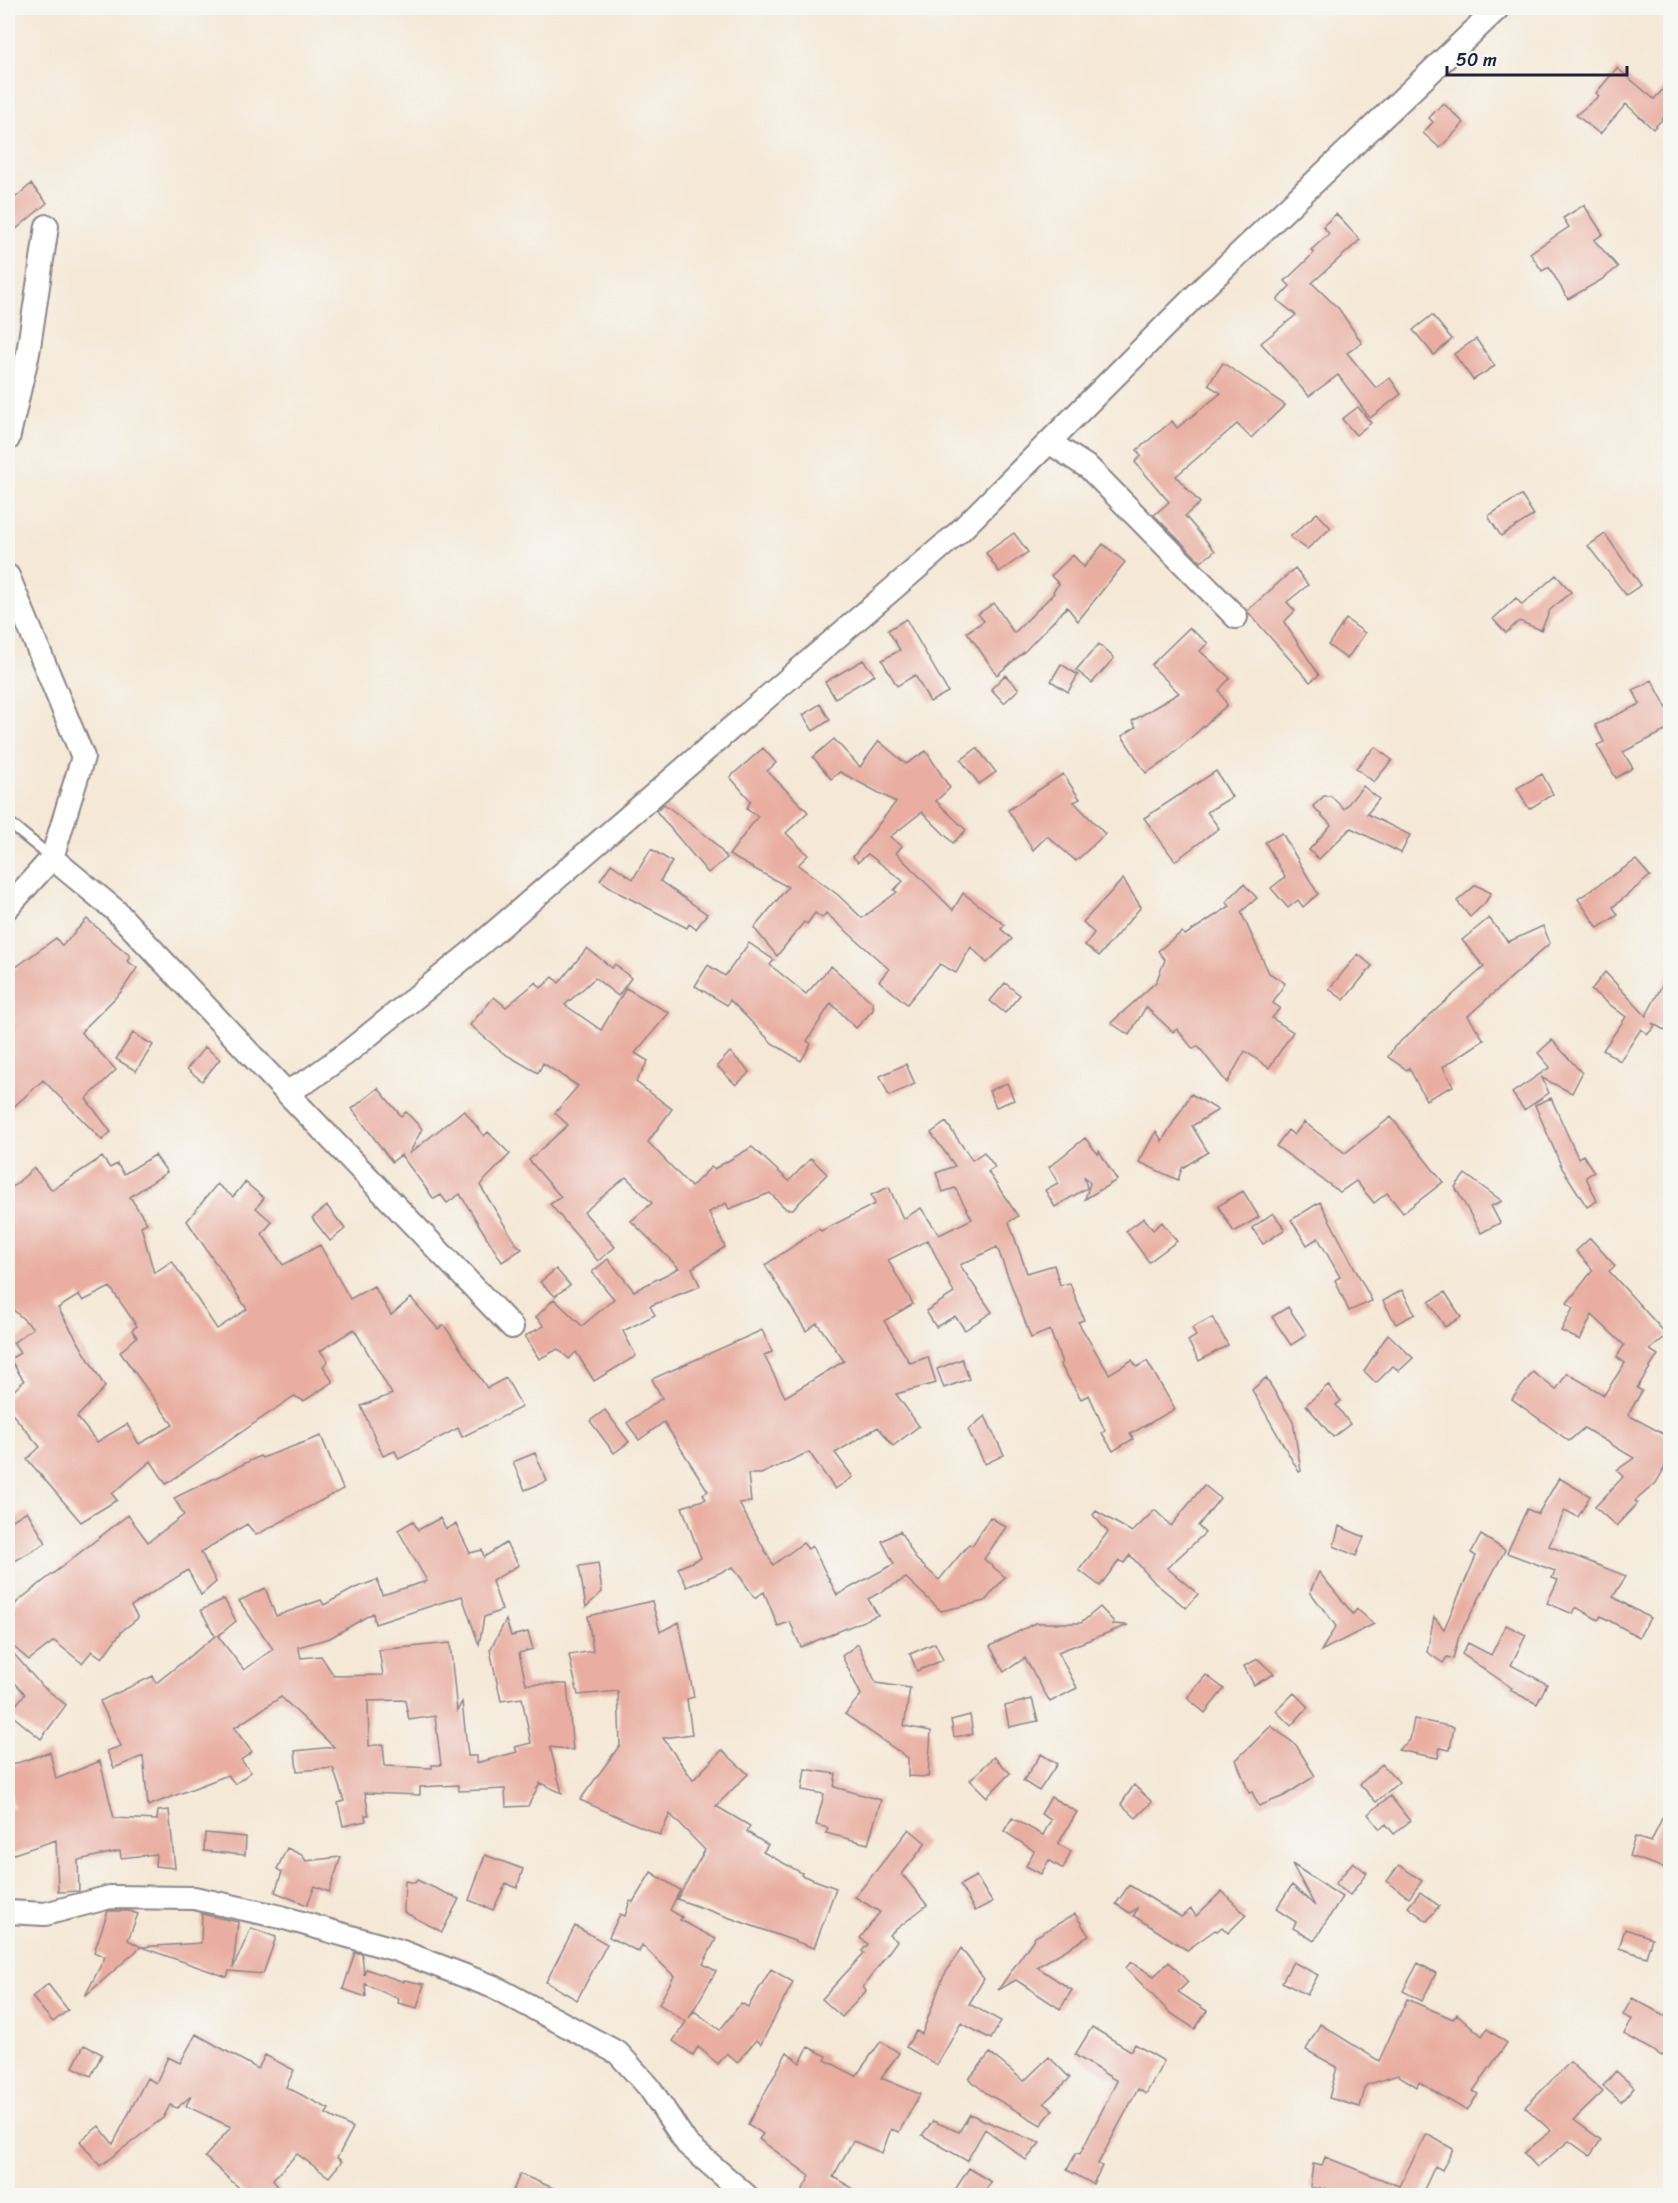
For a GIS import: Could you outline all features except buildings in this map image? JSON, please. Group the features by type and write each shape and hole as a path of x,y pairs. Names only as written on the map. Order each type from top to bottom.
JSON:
{"street":[{"path":"286,1092 348,1052 557,880 960,531 1202,289 1498,8"},
{"path":"8,439 28,353 47,226"},
{"path":"1049,442 1089,468 1236,617"},
{"path":"8,576 83,757 52,858 8,907"},
{"path":"52,858 115,910 512,1327"},
{"path":"8,1912 45,1914 110,1897 194,1898 281,1917 397,1950 483,1983 618,2053 649,2087 687,2144 747,2196"}],"lane":[{"path":"8,822 52,858"}]}
